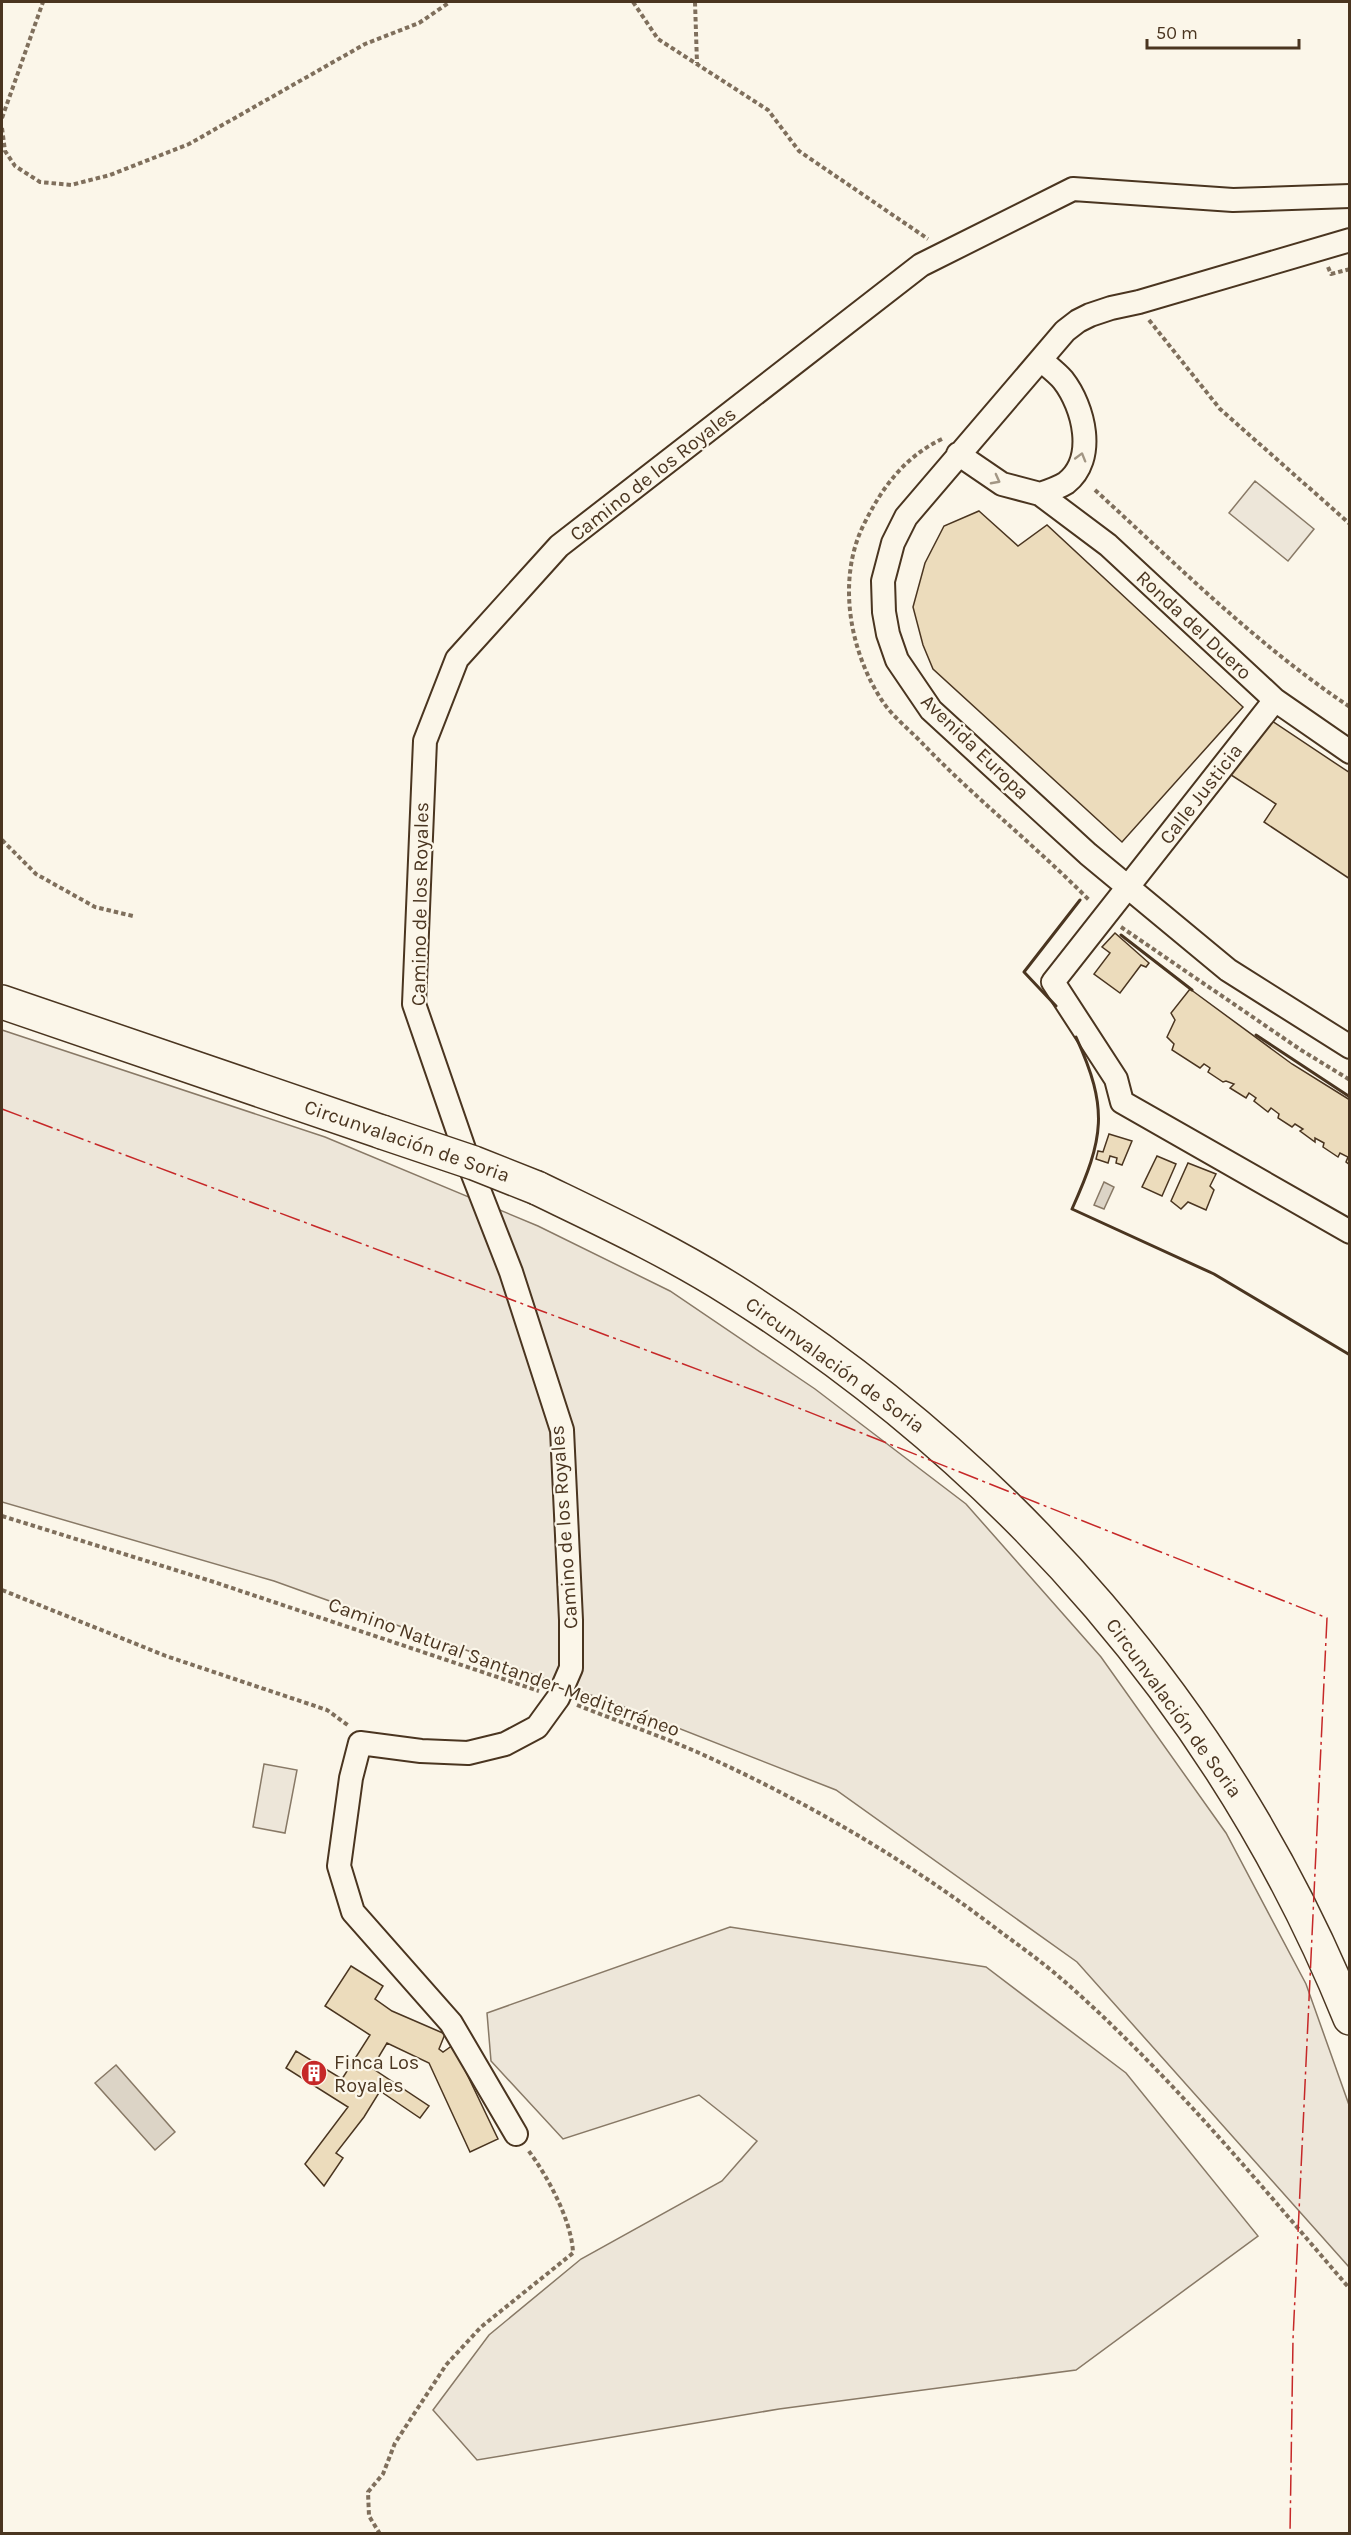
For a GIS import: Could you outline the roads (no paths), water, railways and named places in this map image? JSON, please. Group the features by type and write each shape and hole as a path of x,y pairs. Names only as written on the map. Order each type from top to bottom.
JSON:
{"highway":[{"name":"Circunvalación de Soria","path":"2,1002 474,1163 537,1188 633,1234 730,1289 798,1333 948,1450 1040,1538 1105,1611 1205,1745 1269,1846 1329,1967 1350,2018"}],"street":[{"name":"Camino de los Royales","path":"516,2134 451,2023 353,1912 339,1866 351,1778 360,1743 421,1751 468,1753 505,1744 537,1727 558,1698 571,1668 571,1620 562,1430 510,1272 472,1172 414,1004 425,741 457,659 559,546 921,265 946,252 1073,189 1233,201 1350,196"},
{"name":"Avenida Europa","path":"1350,240 1136,303 1111,308 1078,321 1065,332 1042,361 952,445 906,517 893,543 883,581 884,612 897,660 931,710 1127,887 1228,970 1350,1047"},
{"path":"1040,494 1068,481 1081,462 1084,449 1084,433 1077,404 1061,379 1042,361"},
{"name":"Ronda del Duero","path":"952,445 1002,484 1040,494 1108,545 1275,700 1350,752"},
{"name":"Calle Justicia","path":"1275,700 1053,982 1116,1079 1122,1102 1350,1232"}],"place":[{"name":"Finca Los Royales","path":"314,2073"}]}
